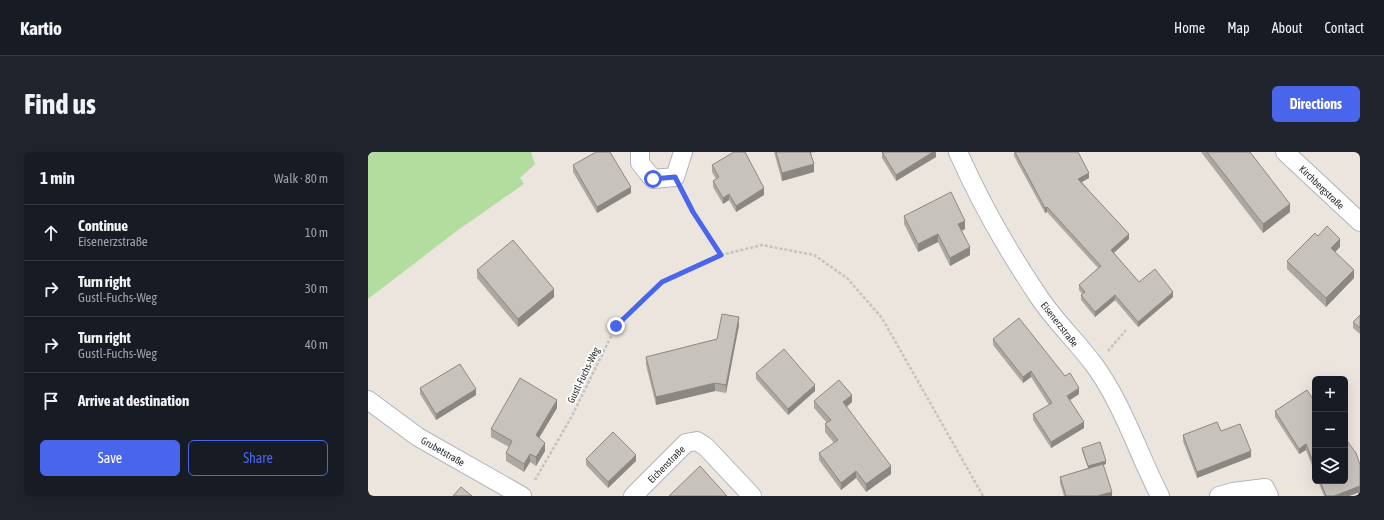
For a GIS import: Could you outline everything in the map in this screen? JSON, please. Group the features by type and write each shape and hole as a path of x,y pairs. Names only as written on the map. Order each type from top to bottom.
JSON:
{"street":[{"path":"640,152 640,163 653,179 675,177 683,152"},
{"name":"Eisenerzstraße","path":"958,152 1004,242 1041,300 1095,366 1119,407 1160,496"},
{"name":"Kirchbergstraße","path":"1285,152 1360,222"},
{"name":"Grubetstraße","path":"368,400 418,437 527,490"},
{"name":"Eichenstraße","path":"633,496 686,443 697,441 706,447 752,496"},
{"path":"1220,496 1233,492 1265,488 1269,496"}],"path":[{"path":"675,177 693,212 721,255"},
{"name":"Gustl-Fuchs-Weg","path":"527,490 572,416 616,326 662,282 721,255 762,244 814,255 848,278 882,318 983,496"},
{"path":"1095,366 1126,330"}],"green space":[{"path":"368,152 531,152 535,164 520,178 524,184 458,230 368,299"}],"building":[{"path":"596,152 610,152 631,187 597,207 573,165"},
{"path":"734,152 745,152 764,188 736,206 729,194 723,198 713,181 719,177 712,165"},
{"path":"776,152 810,152 814,164 782,173"},
{"path":"882,152 933,152 896,175"},
{"path":"1015,152 1078,152 1089,173 1078,179 1129,234 1111,250 1139,282 1155,269 1173,292 1138,322 1115,295 1095,312 1081,295 1085,292 1079,285 1101,266 1047,207 1045,208"},
{"path":"1207,152 1250,152 1290,204 1263,224"},
{"path":"951,192 965,221 958,224 970,247 950,258 938,234 918,244 904,216"},
{"path":"1327,226 1340,239 1331,248 1354,270 1326,298 1287,261 1315,233 1318,236"},
{"path":"513,240 554,289 518,319 477,270"},
{"path":"722,314 739,317 726,385 715,383 656,397 646,357 717,339"},
{"path":"1360,315 1360,328 1353,322"},
{"path":"1019,318 1065,376 1070,373 1079,388 1067,396 1084,422 1051,442 1033,414 1052,403 1031,371 1023,377 993,339"},
{"path":"784,349 815,385 788,409 756,373"},
{"path":"460,364 476,389 436,414 420,388"},
{"path":"520,378 557,400 536,435 545,443 536,457 530,454 524,464 506,453 512,441 491,429"},
{"path":"839,380 852,395 843,402 891,466 866,484 856,471 841,483 819,453 838,440 825,424 831,420 814,401"},
{"path":"1307,390 1312,398 1312,459 1306,444 1299,449 1275,411"},
{"path":"1217,422 1221,431 1240,424 1251,451 1197,472 1183,435"},
{"path":"613,432 636,455 608,482 586,459"},
{"path":"1100,442 1106,461 1088,466 1082,448"},
{"path":"1348,442 1356,453 1360,465 1360,486 1334,496 1326,496 1321,484 1348,484"},
{"path":"1103,464 1112,492 1097,496 1066,496 1060,477"},
{"path":"700,466 727,496 669,496"},
{"path":"461,487 472,496 453,496"}],"route":[{"path":"616,326 662,282 721,255 693,212 675,177 653,179"}]}
